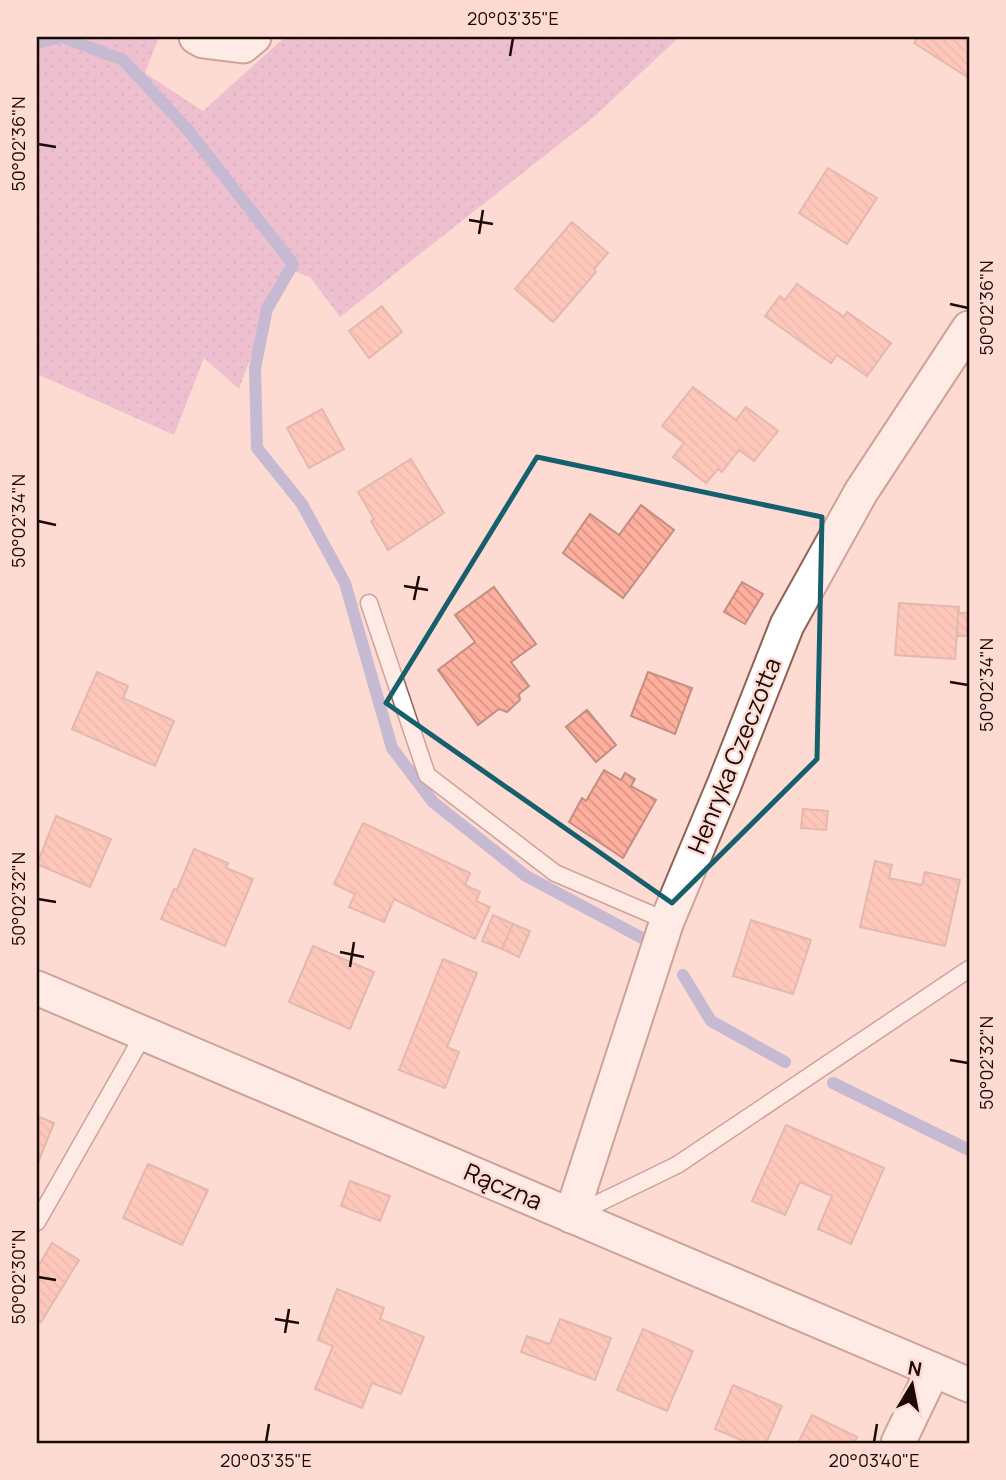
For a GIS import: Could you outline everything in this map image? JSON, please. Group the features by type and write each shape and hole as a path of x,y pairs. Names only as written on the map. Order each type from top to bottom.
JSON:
{"street":[{"path":"196,37 203,41 243,46 254,37"},
{"name":"Henryka Czeczotta","path":"571,1216 667,921 787,625 861,492 969,328"},
{"name":"Rączna","path":"37,988 969,1385"},
{"path":"898,1443 933,1370"}],"lane":[{"path":"369,603 427,775 555,873 667,921"},
{"path":"571,1216 677,1165 969,969"},
{"path":"37,1222 144,1034"}],"highlighted area":[{"path":"537,457 822,517 817,759 672,903 386,703"}],"shaded area":[{"path":"37,37 159,37 145,73 203,111 285,37 679,37 595,116 340,317 310,277 284,268 239,389 204,358 174,435 37,374"}],"building":[{"path":"918,37 969,37 969,78 914,43"},
{"path":"828,168 877,198 847,244 799,213"},
{"path":"572,222 608,253 594,269 596,272 553,322 515,289"},
{"path":"797,284 844,317 847,312 891,343 867,376 837,355 831,363 765,316 780,296 785,300"},
{"path":"382,306 402,332 369,358 349,331"},
{"path":"693,387 736,420 746,407 778,431 754,461 739,450 722,472 718,469 706,483 673,457 684,443 662,426"},
{"path":"322,409 344,449 309,468 287,428"},
{"path":"411,459 444,513 388,550 358,492"},
{"path":"641,505 674,530 623,598 563,553 590,514 619,535"},
{"path":"742,582 763,594 745,624 724,612"},
{"path":"494,587 536,644 511,662 529,686 519,694 520,700 507,712 499,709 478,725 438,670 475,642 455,615"},
{"path":"899,603 959,607 955,659 895,655"},
{"path":"958,613 969,613 969,636 957,636"},
{"path":"97,672 128,686 123,698 174,721 155,766 72,729"},
{"path":"648,672 692,688 675,734 631,716"},
{"path":"587,710 616,745 596,762 566,727"},
{"path":"604,770 621,780 625,773 635,779 631,786 656,800 623,858 569,822 582,798 586,801"},
{"path":"803,809 828,811 826,830 801,828"},
{"path":"56,816 111,839 90,887 37,864"},
{"path":"363,823 470,873 465,885 480,892 476,901 490,907 475,939 394,899 384,922 349,907 355,894 334,884"},
{"path":"194,849 228,863 226,868 253,879 225,946 161,919 174,889 177,890"},
{"path":"875,861 892,865 889,878 922,885 925,872 960,880 945,946 860,927"},
{"path":"493,915 513,924 502,949 482,941"},
{"path":"751,920 811,940 793,994 733,976"},
{"path":"513,924 530,931 519,957 502,949"},
{"path":"313,946 374,972 350,1029 289,1002"},
{"path":"443,959 477,973 447,1047 459,1052 445,1088 399,1070"},
{"path":"37,1116 54,1123 37,1165"},
{"path":"786,1125 884,1168 851,1244 818,1229 832,1196 800,1182 785,1215 752,1201"},
{"path":"148,1164 208,1190 182,1245 123,1218"},
{"path":"350,1181 390,1196 380,1221 341,1206"},
{"path":"52,1243 79,1260 41,1322 37,1319 37,1268"},
{"path":"337,1289 384,1308 380,1319 424,1337 401,1394 372,1383 362,1408 315,1389 333,1346 318,1340"},
{"path":"560,1319 611,1338 595,1380 521,1352 527,1336 550,1344"},
{"path":"643,1329 693,1351 667,1411 617,1390"},
{"path":"733,1385 782,1406 766,1443 748,1443 715,1429"},
{"path":"812,1415 857,1437 854,1443 798,1443"}],"waterway":[{"path":"62,37 123,60 187,129 293,264 267,309 255,368 257,448 302,504 345,583 392,748 433,802 526,876 642,938"},
{"path":"37,43 62,37"},
{"path":"683,975 711,1021 785,1062"},
{"path":"833,1083 969,1150"}]}
